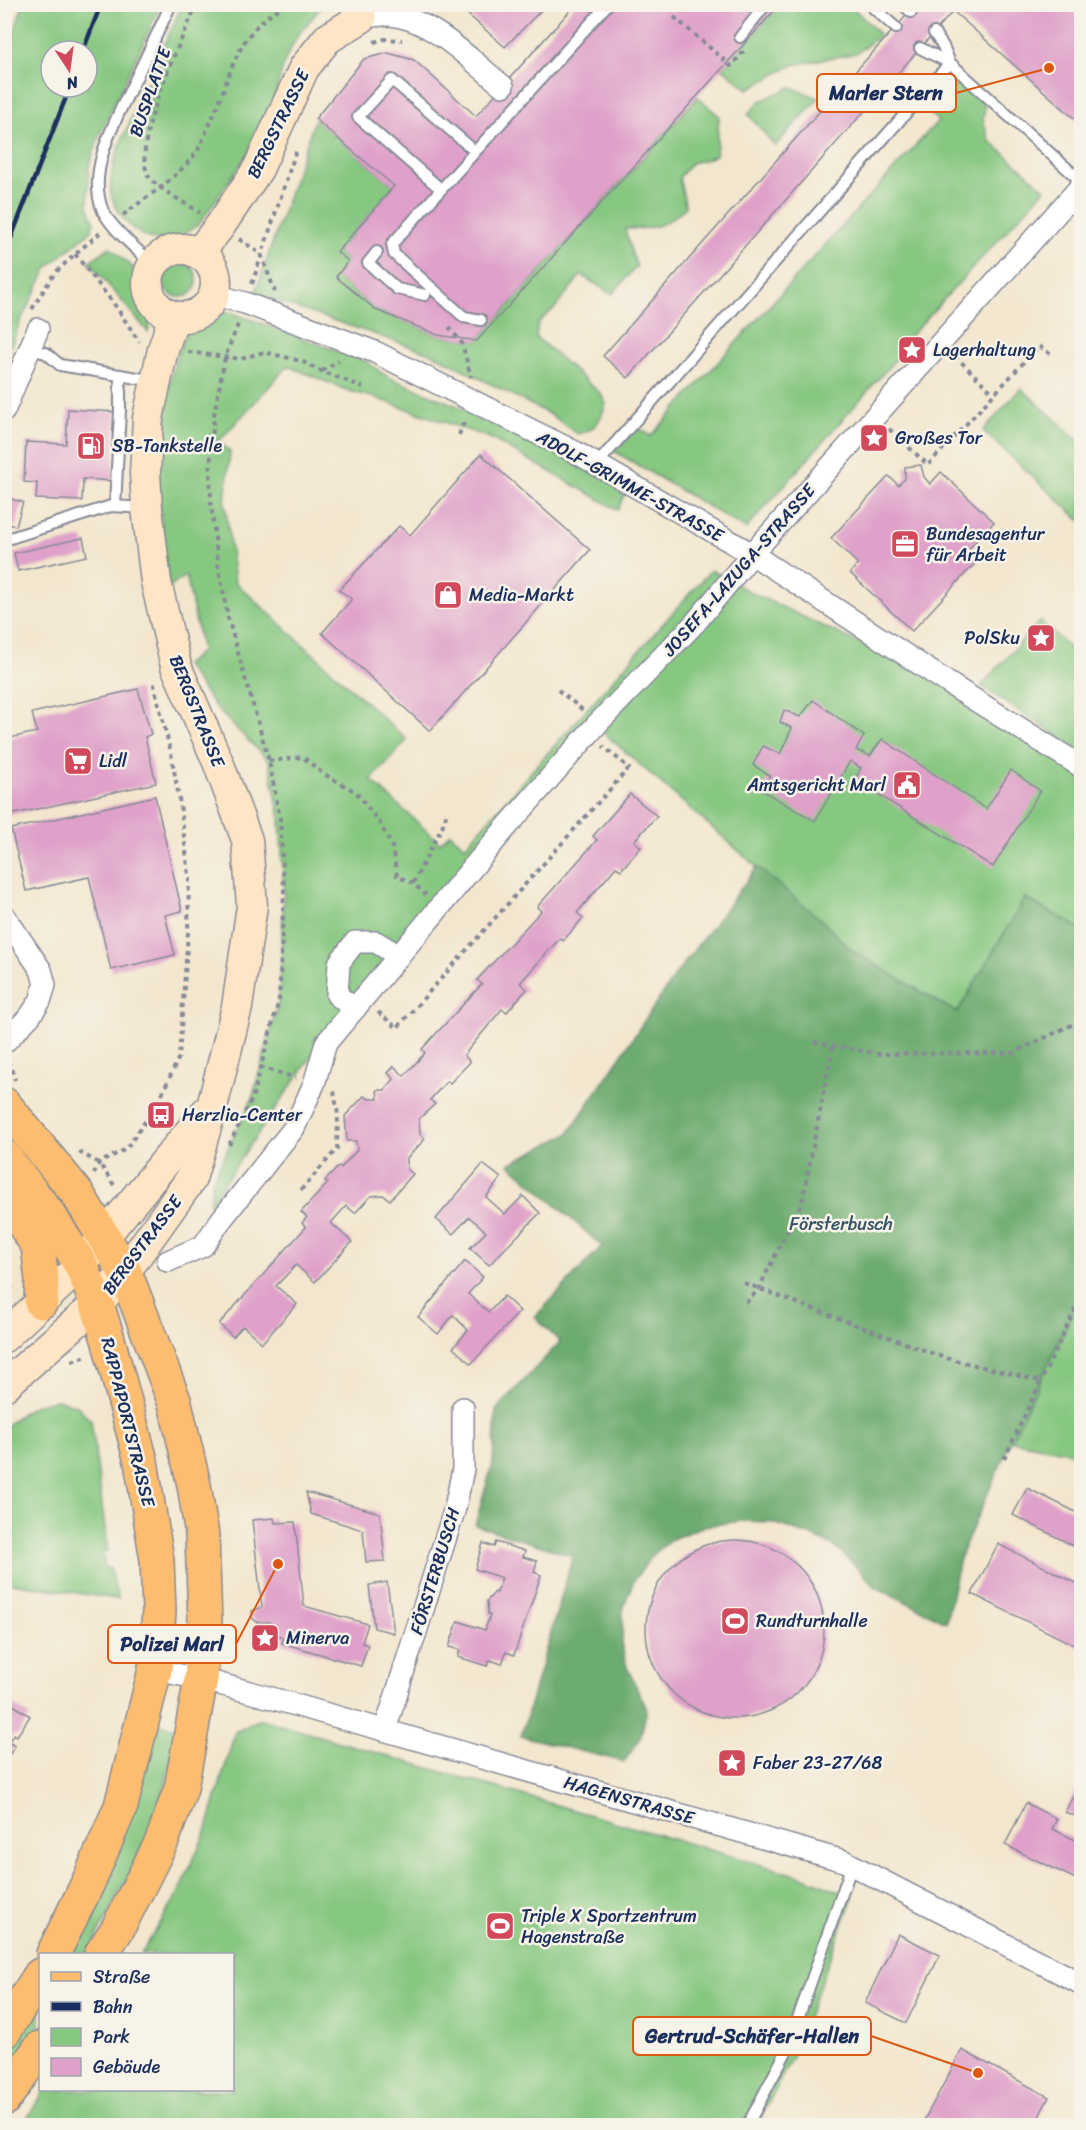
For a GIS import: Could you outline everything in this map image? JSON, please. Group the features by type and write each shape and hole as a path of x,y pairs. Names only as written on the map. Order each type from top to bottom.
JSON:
{"main road":[{"path":"4,1104 77,1193 125,1272 175,1403 194,1485 202,1535 205,1623 201,1679 181,1788 162,1841 118,1928 102,1953"},
{"name":"RAPPAPORTSTRASSE","path":"4,1156 50,1216 81,1265 97,1304 138,1450 157,1560 159,1611 155,1670 121,1806 88,1883 53,1953"},
{"path":"4,1195 38,1246 42,1280 41,1302"},
{"path":"4,2032 39,1977"},
{"path":"4,2099 39,2049"}],"street":[{"path":"360,22 385,15 408,19 428,27 502,86"},
{"name":"BERGSTRASSE","path":"198,254 258,169 304,68 327,39 360,22"},
{"name":"JOSEFA-LAZUGA-STRASSE","path":"168,1261 203,1246 294,1128 324,1084 326,1043 504,830 594,729 695,623 752,554 1082,184"},
{"path":"174,250 186,250 198,254 207,261 214,273 215,288 211,300 201,311 187,317 174,317 162,311 153,301 148,288 149,275 154,264 163,255 174,250"},
{"name":"ADOLF-GRIMME-STRASSE","path":"214,295 245,303 375,352 577,453 752,554 939,677 1082,767"},
{"name":"BERGSTRASSE","path":"4,1386 97,1304 125,1272 190,1179 213,1103 237,1007 252,906 247,840 218,762 176,666 156,582 147,508 145,473 147,418 163,349 174,317"},
{"path":"4,411 38,329"},
{"path":"4,915 41,970 45,985 40,1001 30,1016 4,1043"},
{"path":"359,1004 337,995 339,963 355,942 376,942 399,956"},
{"name":"BERGSTRASSE","path":"4,1337 81,1265 213,1103"},
{"name":"FÖRSTERBUSCH","path":"385,1730 454,1508 463,1469 463,1408"},
{"name":"HAGENSTRASSE","path":"155,1670 201,1679 385,1730 844,1861 1082,1983"}],"lane":[{"path":"154,264 130,243 113,223 104,211 99,192 102,158 107,139 171,4"},
{"path":"481,320 464,317 394,254 392,244 608,4"},
{"path":"740,37 766,4"},
{"path":"869,4 896,28"},
{"path":"934,33 943,46 950,63"},
{"path":"920,48 950,63 1082,184"},
{"path":"597,464 950,63"},
{"path":"436,185 358,117 392,80 470,147"},
{"path":"376,252 368,264 397,289 425,295"},
{"path":"29,349 46,353 60,365 155,381"},
{"path":"115,506 120,375"},
{"path":"4,540 115,506 147,508"},
{"path":"747,2126 786,2050 852,1865"}],"path":[{"name":"BUSPLATTE","path":"197,4 168,72 148,129 144,156 148,176 261,254"},
{"path":"38,329 25,322 54,274 75,254 174,176 196,152 236,55 249,35 274,11 287,4"},
{"path":"674,17 731,66"},
{"path":"360,22 385,39 404,40 410,43"},
{"path":"297,147 225,357 214,415 210,470 211,504 218,564 228,618 269,761 303,757 322,772 356,792 380,823 392,847 397,876 413,883 440,907"},
{"path":"75,254 117,308 138,342 163,349 240,359 264,352 301,361 363,387"},
{"path":"261,254 285,318"},
{"path":"941,342 993,393"},
{"path":"462,343 467,360"},
{"path":"875,417 928,465 1039,345 1050,354"},
{"path":"99,1163 126,1149 158,1103 178,1057 189,932 189,875 178,794 150,672"},
{"path":"359,1004 397,1029 628,768 558,690"},
{"path":"413,883 447,813"},
{"path":"814,1042 879,1054 1013,1053 1082,1020"},
{"path":"746,1304 758,1290 802,1202 833,1045"},
{"path":"260,1067 324,1084 338,1114 337,1149 301,1190"},
{"path":"744,1283 942,1357 1040,1381"},
{"path":"1004,1459 1082,1295"}],"green space":[{"path":"23,5 161,5 99,137 89,166 88,206 94,221 91,231 48,267 21,320 5,361 4,61"},
{"path":"182,5 323,5 298,35 285,60 271,109 254,145 199,224 180,236 158,240 139,233 123,218 111,194 111,182 121,142"},
{"path":"780,5 850,5 880,35 857,53 793,65 748,89 722,68"},
{"path":"965,84 981,93 985,108 983,119 989,140 1045,189 902,345 902,352 746,529 614,451 637,427 651,436 938,121 925,109 943,88"},
{"path":"791,87 819,98 775,146 748,114 760,101"},
{"path":"698,97 719,116 716,155 691,163 679,178 686,207 658,226 625,229 637,266 612,294 581,275 555,308 538,323 536,337 601,394 606,404 602,415 589,430 578,434 551,415 433,354 255,294 315,119 394,186 337,252 348,261 336,277 376,310 438,335 477,341"},
{"path":"110,247 139,273 142,297 151,320 148,332 89,262"},
{"path":"180,263 192,268 197,280 192,292 180,297 168,292 163,280 168,268"},
{"path":"230,312 365,361 388,377 505,426 626,490 618,510 490,438 376,398 349,391 288,366 219,441 230,452 225,502 235,582 407,740 371,780 440,843 450,833 465,846 711,570 748,591 959,690 1081,767 1081,929 1025,898 957,1013 854,952 597,727 323,1040 210,1203 212,1181 252,1099 279,1000 284,890 280,818 269,761 217,709 185,665 202,651 186,575 169,588 158,490 162,415 176,357 187,332 198,321 213,314"},
{"path":"1021,388 1081,443 1081,521 983,431"},
{"path":"1040,621 1081,658 1081,751 981,686"},
{"name":"Försterbusch","path":"757,867 819,918 854,952 957,1013 1025,898 1081,929 1081,1295 1011,1441 961,1554 946,1622 876,1587 837,1548 815,1537 770,1522 741,1521 704,1526 672,1539 653,1555 634,1580 623,1608 622,1646 627,1667 647,1709 640,1739 624,1762 521,1736 573,1556 475,1525 493,1462 496,1410 560,1342 535,1317 602,1246 509,1164 568,1134 676,974"},
{"path":"1081,1295 1081,1454 1011,1441"},
{"path":"59,1400 77,1406 91,1420 108,1551 102,1552 105,1568 110,1568 118,1599 5,1582 5,1427 30,1408"},
{"name":"Triple X Sportzentrum Hagenstraße","path":"260,1719 807,1878 853,1897 793,2055 757,2125 22,2126 44,2091 234,2091 234,1953 142,1953 177,1896 207,1829 235,1732"},
{"path":"156,1724 178,1728 164,1789 150,1833 89,1953 65,1953"},
{"path":"39,2001 39,2026 5,2077 5,2052"}],"building":[{"path":"456,4 547,4 505,47"},
{"path":"576,4 780,4 477,341 438,335 376,310 336,277 348,261 337,252 394,186 315,119 364,59 388,53 414,60 476,116"},
{"path":"917,4 1082,4 1082,125 953,11 628,378 603,356"},
{"path":"1082,350 1082,362 1075,357"},
{"path":"68,409 116,412 113,481 83,479 82,501 36,499 37,483 24,482 26,442 66,444"},
{"name":"Media-Markt","path":"481,454 590,550 430,731 322,633 352,599 339,590 399,526 410,535"},
{"name":"Bundesagentur für Arbeit","path":"921,465 924,477 930,484 941,472 994,522 969,549 980,558 912,631 850,573 858,564 831,538 889,476 898,485 905,479 905,467"},
{"path":"7,498 23,502 16,526 4,523 4,506"},
{"path":"83,538 87,556 18,571 14,553"},
{"name":"Lidl","path":"138,689 151,734 145,737 156,783 5,816 5,739 37,732 32,713"},
{"name":"Amtsgericht Marl","path":"813,700 864,736 856,750 870,756 882,739 986,809 1011,770 1040,791 993,867 855,780 861,768 850,761 815,821 761,790 770,776 753,765 763,746 780,754 792,728 780,722 784,710 800,717"},
{"path":"630,794 657,816 634,841 641,847 621,870 616,867 577,913 583,918 563,941 560,938 520,983 527,989 507,1012 502,1009 464,1055 470,1062 450,1083 447,1081 430,1100 435,1104 419,1119 420,1134 425,1139 407,1158 407,1169 413,1174 390,1200 383,1195 371,1196 355,1213 346,1206 331,1223 352,1242 315,1282 296,1265 276,1286 297,1304 262,1343 243,1326 233,1337 219,1324 306,1227 302,1223 307,1217 301,1212 328,1183 325,1181 357,1150 356,1141 347,1141 345,1116 364,1096 369,1099 378,1099 377,1090 385,1090 394,1079 388,1073 394,1066 404,1076 425,1053 422,1049 482,984 477,980 541,911 537,907 597,840 593,836"},
{"path":"155,796 182,911 165,915 175,955 111,970 89,877 26,891 11,829"},
{"path":"483,1164 501,1178 486,1197 505,1214 523,1196 540,1213 489,1265 470,1248 486,1232 479,1225 469,1217 453,1234 436,1219"},
{"path":"465,1261 483,1277 468,1294 479,1304 489,1312 504,1296 520,1311 471,1364 453,1348 468,1330 453,1315 438,1334 418,1317"},
{"path":"1027,1488 1082,1515 1082,1550 1013,1515"},
{"path":"306,1492 380,1513 385,1561 366,1562 363,1530 311,1514"},
{"path":"274,1518 275,1523 295,1522 304,1606 368,1624 362,1643 368,1645 361,1666 282,1643 283,1638 275,1633 269,1622 257,1622 252,1618 252,1611 262,1607 252,1520"},
{"name":"Rundturnhalle","path":"735,1540 769,1547 798,1566 817,1595 824,1629 817,1663 798,1692 769,1711 735,1718 701,1711 672,1692 653,1663 646,1629 653,1595 672,1566 701,1547"},
{"path":"496,1542 525,1551 523,1557 537,1561 534,1572 541,1575 514,1655 506,1652 502,1664 490,1660 487,1666 458,1657 460,1650 449,1647 458,1621 485,1630 490,1615 487,1601 495,1592 497,1593 502,1578 475,1569 483,1543 494,1547"},
{"path":"998,1544 1082,1586 1082,1649 972,1594"},
{"path":"387,1582 394,1633 374,1628 369,1585"},
{"path":"10,1703 30,1716 17,1736 14,1734 8,1742 15,1746 4,1763 4,1711"},
{"path":"1082,1778 1082,1819 1065,1812"},
{"path":"1026,1803 1057,1819 1052,1829 1082,1843 1082,1882 1005,1845"},
{"path":"898,1934 940,1955 906,2023 865,2003"},
{"path":"962,2050 1049,2097 1034,2126 921,2126"}],"railway":[{"path":"88,39 101,4"},
{"path":"4,256 65,99"}],"place":[{"name":"Marler Stern","path":"1049,68"},
{"name":"Lagerhaltung","path":"912,350"},
{"name":"Großes Tor","path":"874,438"},
{"name":"SB-Tankstelle","path":"91,446"},
{"name":"Bundesagentur für Arbeit","path":"905,544"},
{"name":"Media-Markt","path":"448,595"},
{"name":"PolSku","path":"1041,638"},
{"name":"Lidl","path":"78,761"},
{"name":"Amtsgericht Marl","path":"907,785"},
{"name":"Herzlia-Center","path":"161,1115"},
{"name":"Polizei Marl","path":"278,1564"},
{"name":"Rundturnhalle","path":"735,1621"},
{"name":"Minerva","path":"265,1638"},
{"name":"Faber 23-27/68","path":"732,1763"},
{"name":"Triple X Sportzentrum Hagenstraße","path":"500,1926"},
{"name":"Gertrud-Schäfer-Hallen","path":"978,2073"}]}
